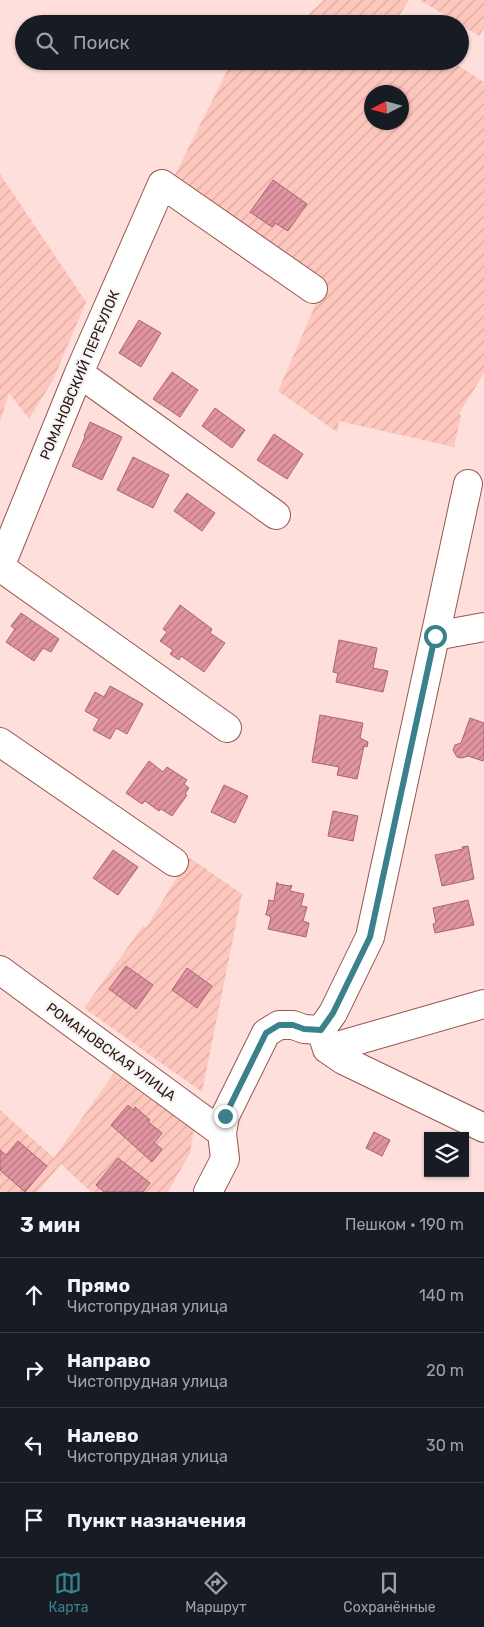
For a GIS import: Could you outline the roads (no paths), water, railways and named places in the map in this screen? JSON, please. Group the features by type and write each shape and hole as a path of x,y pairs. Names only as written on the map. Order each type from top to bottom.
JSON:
{"street":[{"name":"РОМАНОВСКИЙ ПЕРЕУЛОК","path":"0,567 79,373 162,184 313,290"},
{"path":"79,373 276,515"},
{"path":"324,1039 333,1013 370,937 468,484"},
{"path":"0,567 228,728"},
{"path":"435,636 484,626"},
{"path":"0,742 174,862"},
{"name":"РОМАНОВСКАЯ УЛИЦА","path":"0,970 222,1133"},
{"path":"324,1039 484,1004"},
{"path":"208,1192 225,1159 222,1133 225,1116 266,1033 279,1025 293,1025 324,1039 343,1060 484,1128"}]}
